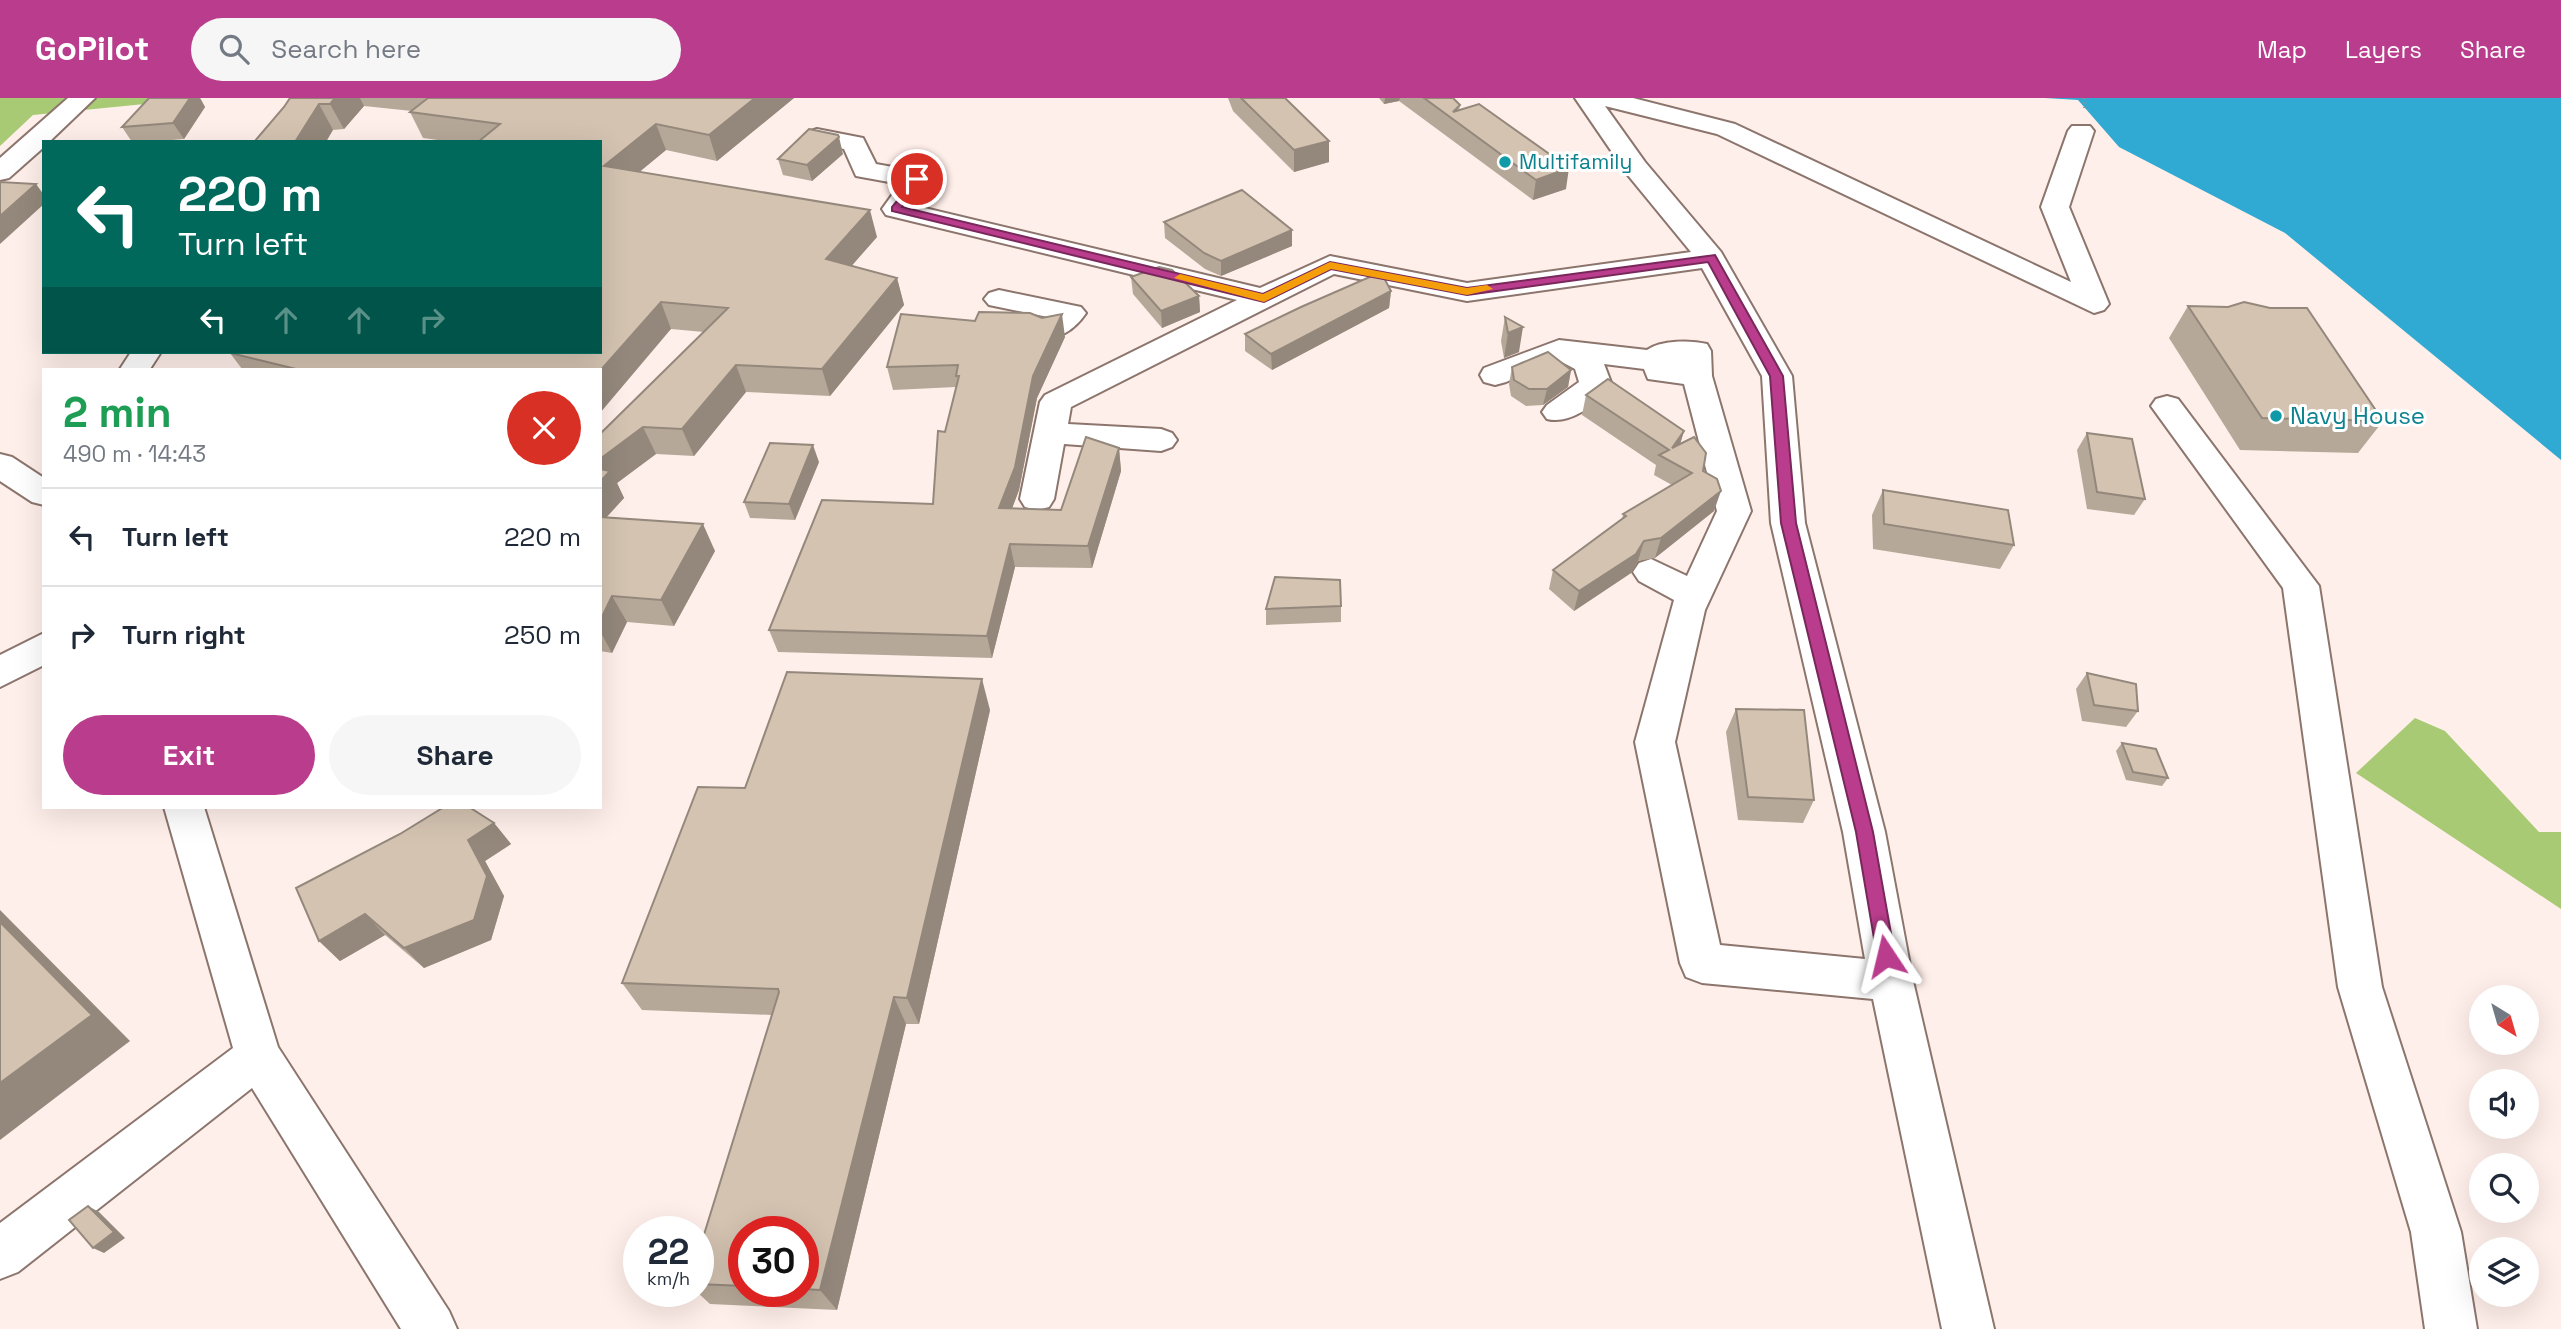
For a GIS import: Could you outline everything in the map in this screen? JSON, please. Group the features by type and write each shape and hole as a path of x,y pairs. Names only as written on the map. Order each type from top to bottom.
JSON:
{"street":[{"path":"0,172 83,98"},
{"path":"1587,98 1636,168 1711,258 1777,376 1788,523 1864,832 1891,981 1968,1329"},
{"path":"1604,98 1726,129 2094,304 2055,207 2081,131"},
{"path":"817,136 854,142 865,170 917,179 895,209 1071,313 1049,331"},
{"path":"1037,499 1056,402 1330,265 1467,292 1711,258"},
{"path":"1013,279 1264,298"},
{"path":"1495,375 1559,349 1660,361 1660,354 1696,352 1697,376 1734,511 1696,596 1688,607 1655,741 1702,963 1891,981"},
{"path":"1558,412 1596,385 1589,364 1559,349"},
{"path":"2167,405 2301,586 2360,987 2436,1232 2451,1329"},
{"path":"1050,433 1161,440"},
{"path":"0,465 42,493"},
{"path":"1651,572 1696,596"},
{"path":"0,673 42,649"},
{"path":"185,809 258,1056 431,1329"},
{"path":"0,1254 258,1056"}],"green space":[{"path":"0,98 171,98 155,103 33,115 0,146"},
{"path":"2415,718 2445,731 2539,832 2561,832 2561,909 2356,773"}],"water":[{"path":"2045,98 2561,98 2561,460 2285,233 2119,147 2078,100"}],"building":[{"path":"149,98 190,98 173,123 122,127"},
{"path":"290,98 335,98 330,104 319,104 296,140 256,140"},
{"path":"428,98 755,98 709,135 656,124 604,166 870,210 826,259 897,278 822,369 736,365 682,429 643,427 602,458 602,432 728,308 661,302 602,369 292,368 234,354 602,354 602,140 480,140 500,124 410,112"},
{"path":"1241,98 1285,98 1329,141 1294,150"},
{"path":"1424,98 1453,98 1460,105 1453,112 1479,104 1569,168 1536,180"},
{"path":"809,129 839,137 807,165 778,159"},
{"path":"0,182 36,184 0,216"},
{"path":"1242,190 1292,230 1221,261 1204,253 1164,222"},
{"path":"1159,267 1172,270 1199,296 1161,311 1131,277"},
{"path":"1381,272 1391,291 1271,354 1245,334 1301,307"},
{"path":"2244,302 2270,308 2307,308 2383,421 2262,418 2188,306 2228,307"},
{"path":"979,312 1030,313 1042,318 1062,314 1033,376 1015,467 999,508 1061,510 1086,437 1119,448 1088,546 1010,544 987,636 769,630 822,500 933,504 938,431 945,432 959,376 956,376 958,365 887,367 901,314 975,321"},
{"path":"1505,317 1523,327 1508,333"},
{"path":"1548,352 1571,370 1547,389 1529,389 1514,380 1512,367"},
{"path":"1608,379 1684,431 1672,448 1694,437 1706,453 1703,471 1717,479 1721,491 1661,538 1644,541 1636,554 1579,591 1553,570 1626,516 1623,514 1692,473 1659,455 1669,450 1586,395"},
{"path":"2087,433 2132,439 2145,499 2097,492"},
{"path":"770,443 813,445 789,504 744,502"},
{"path":"602,469 610,471 602,480"},
{"path":"1883,490 2008,510 2014,545 1884,524"},
{"path":"602,517 703,524 661,600 612,596 602,617"},
{"path":"1275,577 1340,580 1341,606 1266,609"},
{"path":"787,672 982,679 907,998 894,997 820,1290 819,1216 728,1216 728,1285 714,1285 714,1216 710,1216 778,989 622,983 698,787 745,788"},
{"path":"2087,673 2136,684 2138,711 2094,705"},
{"path":"1736,709 1804,710 1814,800 1748,797"},
{"path":"2122,743 2156,749 2168,778 2133,772"},
{"path":"441,809 472,809 494,823 468,840 487,876 474,920 404,948 365,914 319,941 296,888 400,834"},
{"path":"0,922 92,1015 0,1083"},
{"path":"88,1206 114,1232 93,1248 69,1220"}],"slow traffic":[{"path":"1180,278 1264,298 1330,265 1467,292 1487,289"}],"place":[{"name":"Multifamily","path":"1505,162"},
{"name":"Navy House","path":"2276,416"}],"route":[{"path":"917,179 895,209 1264,298 1330,265 1467,292 1711,258 1777,376 1788,523 1864,832 1886,956"}]}
